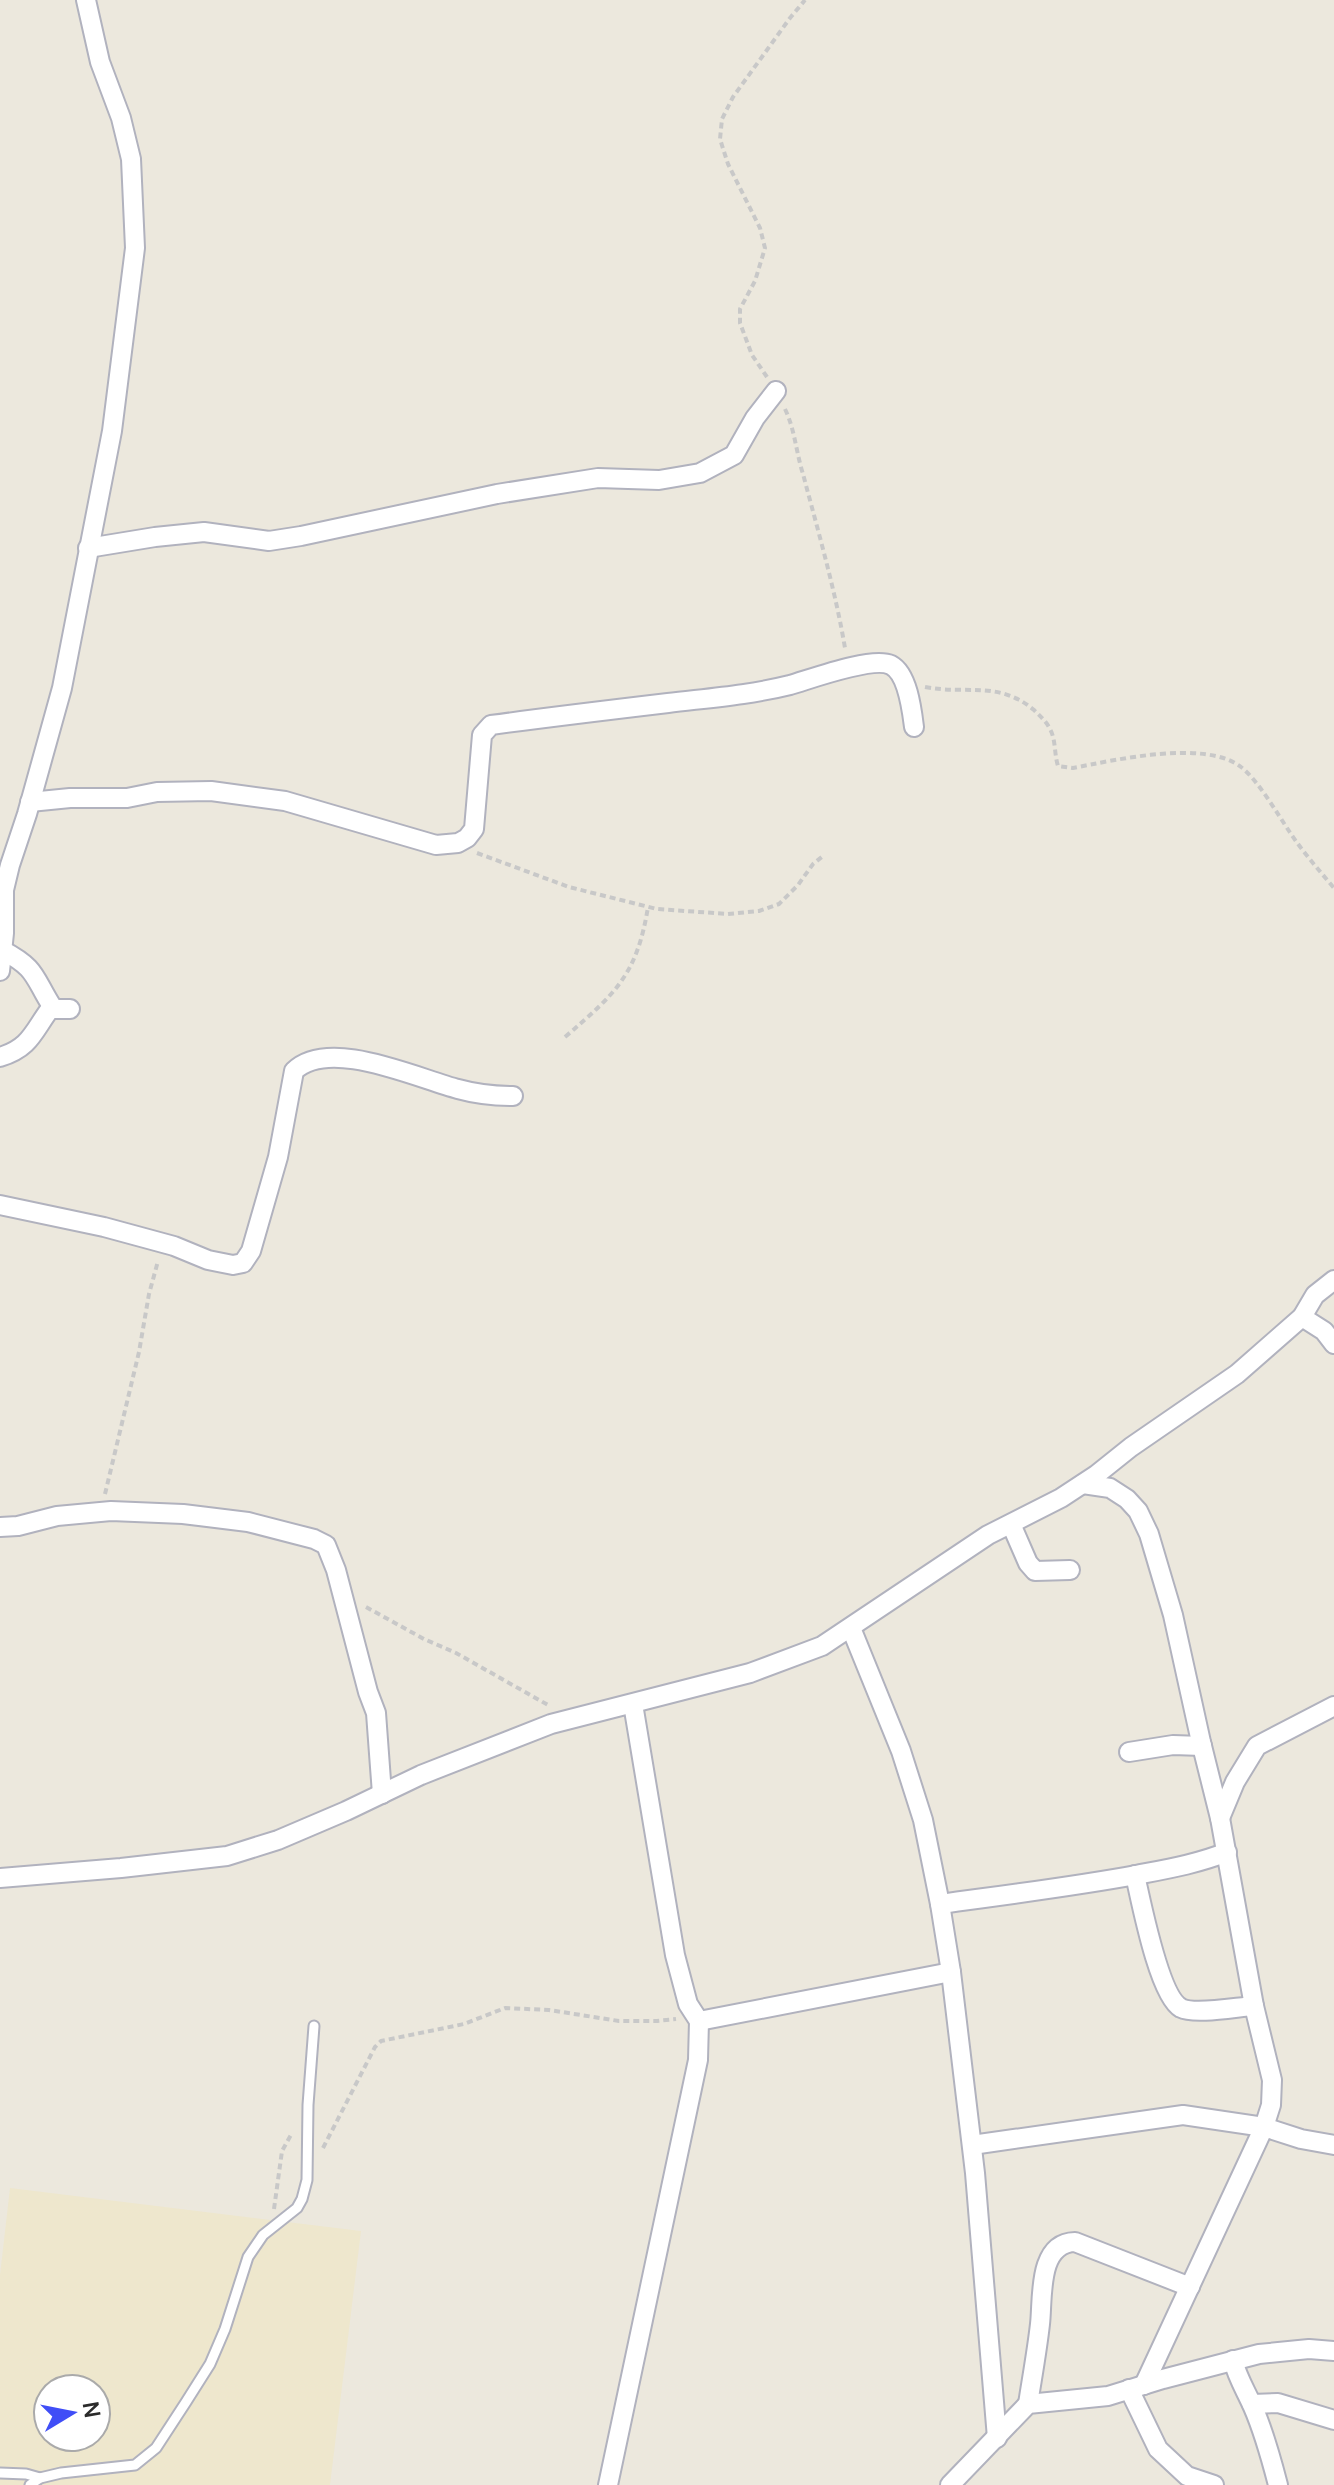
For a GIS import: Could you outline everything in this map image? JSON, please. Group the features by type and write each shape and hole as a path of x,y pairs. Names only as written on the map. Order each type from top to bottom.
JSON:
{"street":[{"path":"0,971 4,890 62,688 112,431 135,248 131,159 121,118 100,62 86,0"},
{"path":"88,548 204,532 269,541 497,494 598,478 659,480 700,473 734,455 755,418 776,391"},
{"path":"30,802 211,791 285,801 436,845 458,843 474,829 482,735 491,725 742,694 848,668 890,664 903,682 914,727"},
{"path":"0,1057 27,1044 61,1009 33,970 2,950"},
{"path":"0,1205 104,1227 174,1246 208,1260 233,1265 243,1263 251,1251 278,1157 294,1071 302,1063 332,1056 369,1062 461,1090 513,1096"},
{"path":"0,1878 151,1866 227,1856 278,1840 486,1748 551,1724 750,1673 822,1646 988,1535 1083,1484 1237,1374 1302,1317 1315,1295 1334,1280"},
{"path":"1302,1317 1324,1331 1334,1344"},
{"path":"1083,1484 1110,1488 1127,1499 1138,1511 1149,1534 1173,1615 1220,1818 1254,2006 1272,2080 1271,2105 1264,2127 1190,2287 1136,2387 1158,2449 1187,2476 1214,2485"},
{"path":"0,1527 18,1526 57,1516 101,1512 183,1514 248,1522 326,1545 376,1713 382,1794"},
{"path":"1011,1524 1028,1563 1035,1571 1070,1570"},
{"path":"851,1628 901,1751 923,1820 940,1904 972,2145 997,2438"},
{"path":"608,2485 698,2060 697,2018 688,2004 675,1955 633,1704"},
{"path":"1220,1818 1247,1758 1257,1746 1334,1706"},
{"path":"1129,1752 1173,1745 1202,1746"},
{"path":"940,1904 1135,1875 1207,1860 1227,1852"},
{"path":"1135,1875 1159,1969 1178,2007 1190,2011 1254,2006"},
{"path":"697,2018 951,1972"},
{"path":"972,2145 1183,2115 1264,2127 1301,2139 1334,2145"},
{"path":"950,2485 1028,2404 1043,2281 1052,2255 1059,2246 1064,2242 1075,2242 1190,2287"},
{"path":"1028,2404 1108,2396 1233,2360 1280,2351 1334,2351"},
{"path":"1233,2360 1237,2377 1263,2433 1278,2485"},
{"path":"1252,2404 1278,2403 1334,2420"}],"lane":[{"path":"30,2485 40,2478 61,2473 135,2465 156,2448 210,2364 225,2329 248,2257 263,2235 297,2208 302,2199 307,2170 314,2026"},
{"path":"0,2473 40,2478"}],"path":[{"path":"805,0 733,97 722,119 720,139 728,164 760,228 765,248 755,281 740,309 740,323 752,355 776,391 795,431 801,470 840,620 848,668"},
{"path":"903,682 939,690 999,690 1020,698 1045,720 1052,732 1058,766 1073,768 1178,752 1226,759 1240,766 1251,777 1301,849 1334,888"},
{"path":"458,843 489,858 569,887 648,907 728,914 759,911 779,904 823,856"},
{"path":"565,1037 608,999 628,972 644,931 648,907"},
{"path":"101,1512 139,1352 155,1266 161,1256 174,1246"},
{"path":"341,1590 392,1622 456,1653 573,1719"},
{"path":"307,2170 329,2140 375,2047 381,2041 464,2024 505,2008 549,2010 586,2018 636,2022 697,2018"},
{"path":"272,2227 282,2151 291,2133 308,2115"}],"shaded area":[{"path":"10,2188 361,2231 330,2485 0,2485 0,2275"}]}
